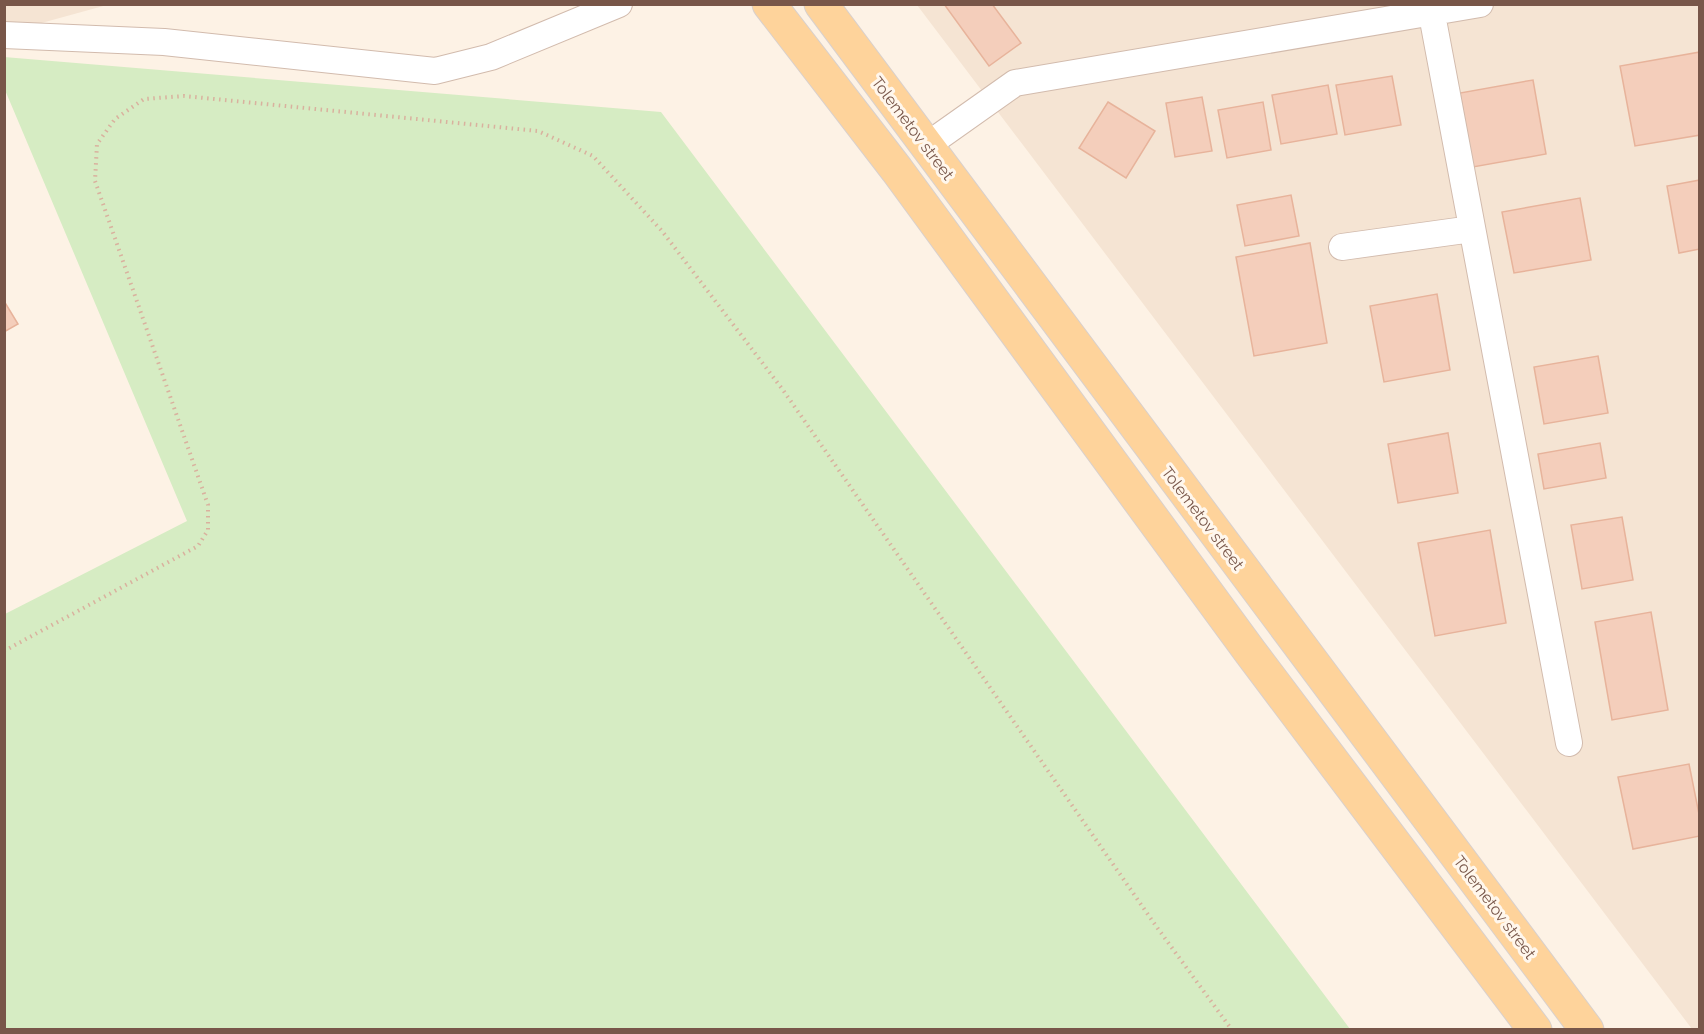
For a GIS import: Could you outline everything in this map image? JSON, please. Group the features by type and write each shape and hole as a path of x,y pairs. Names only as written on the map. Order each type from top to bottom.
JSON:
{"main road":[{"path":"769,4 897,170 1251,653 1535,1029"},
{"name":"Tolemetov street","path":"821,4 1587,1029"}],"street":[{"path":"4,35 164,42 435,71 491,57 619,4"},
{"path":"926,146 1015,83 1430,9 1480,4"},
{"path":"1430,9 1569,743"},
{"path":"1342,247 1472,229"}],"path":[{"path":"4,651 198,546 208,530 208,505 95,181 97,144 115,119 144,99 184,96 538,131 593,156 676,249 783,390 1156,926 1232,1029"}],"shaded area":[{"path":"5,5 107,5 5,33"},
{"path":"917,5 1699,5 1699,1029 1692,1029"}],"green space":[{"path":"4,57 661,112 1350,1029 5,1029 5,614 187,521 5,90"}],"building":[{"path":"944,4 992,4 1021,43 989,66"},
{"path":"1700,52 1700,135 1635,146 1620,66"},
{"path":"1392,76 1401,125 1345,135 1336,85"},
{"path":"1533,80 1546,154 1473,167 1460,93"},
{"path":"1328,85 1337,134 1281,144 1272,95"},
{"path":"1202,97 1212,151 1175,157 1166,103"},
{"path":"1108,102 1155,131 1126,178 1079,148"},
{"path":"1263,102 1271,150 1227,158 1218,110"},
{"path":"1700,180 1700,249 1679,253 1667,186"},
{"path":"1291,195 1299,236 1245,246 1237,205"},
{"path":"1580,198 1591,260 1514,273 1502,212"},
{"path":"1310,243 1327,343 1254,356 1236,257"},
{"path":"1437,294 1450,370 1384,382 1370,306"},
{"path":"4,301 18,324 4,332"},
{"path":"1598,356 1608,413 1544,424 1534,367"},
{"path":"1448,433 1458,493 1398,503 1388,444"},
{"path":"1600,443 1606,478 1544,489 1538,454"},
{"path":"1622,517 1633,580 1582,589 1571,525"},
{"path":"1490,530 1506,623 1435,636 1418,543"},
{"path":"1651,612 1668,710 1612,720 1595,622"},
{"path":"1689,764 1700,819 1700,836 1633,849 1618,777"}]}
